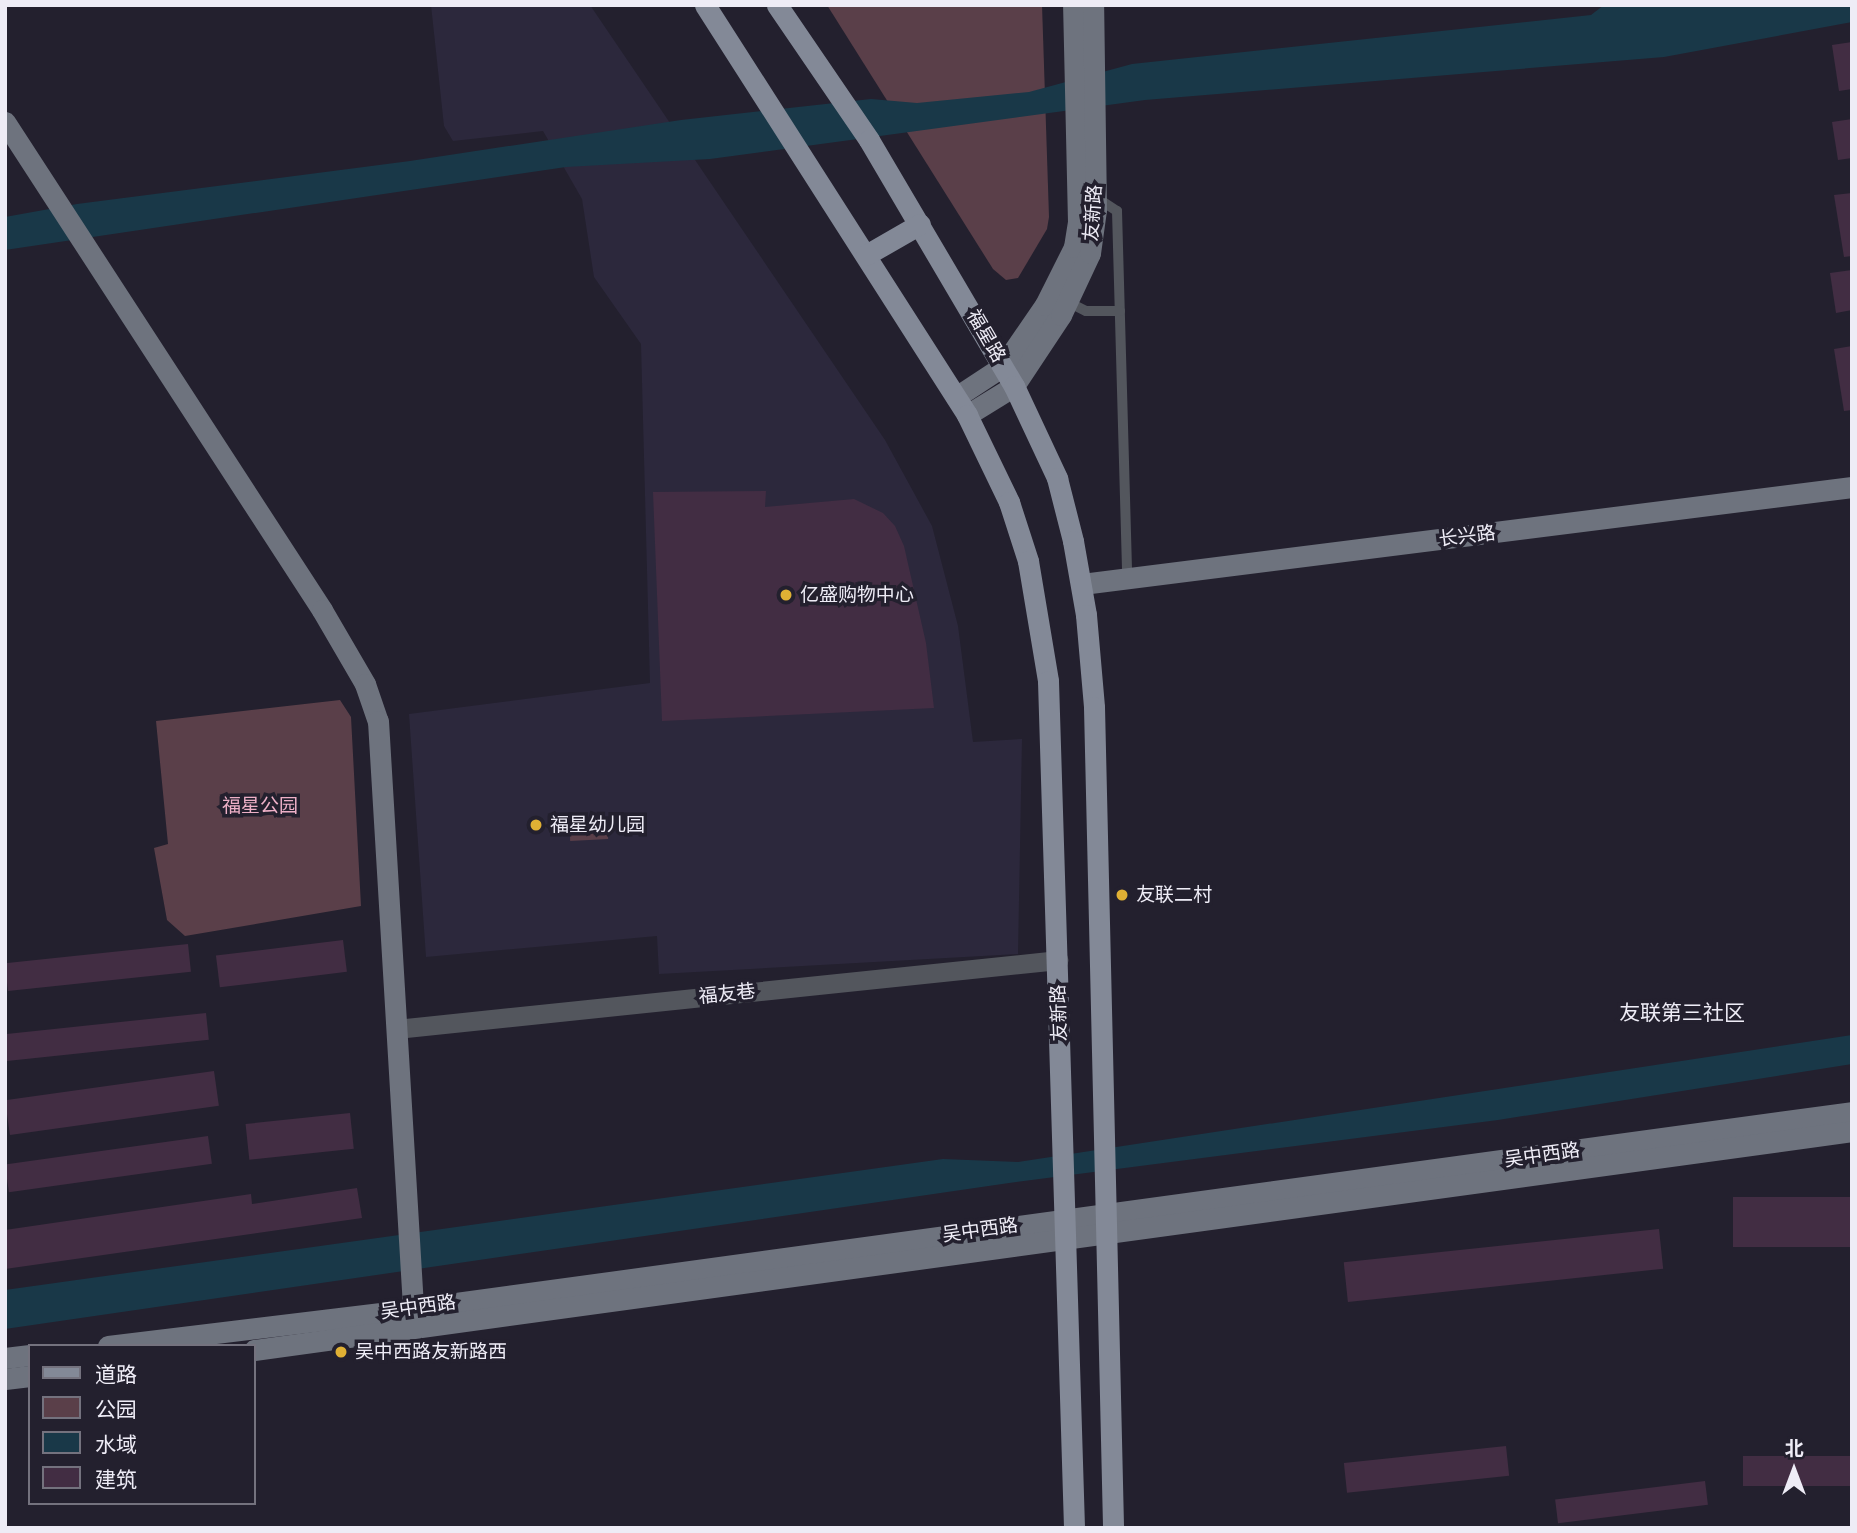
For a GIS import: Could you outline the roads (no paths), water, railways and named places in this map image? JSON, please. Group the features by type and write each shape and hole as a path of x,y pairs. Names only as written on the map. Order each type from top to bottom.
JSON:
{"main road":[{"path":"705,5 967,415"},
{"name":"福星路","path":"778,5 870,140 1003,366 1057,478 1082,584 1094,707 1105,1225"},
{"name":"友新路","path":"1073,5 1085,57"},
{"name":"友新路","path":"956,397 1003,366 1045,305 1074,247 1086,114 1085,57 1093,5"},
{"name":"友新路","path":"1074,1528 1064,1141 1047,665 1028,561 1009,502 967,415 1014,386 1068,302 1090,253 1096,197 1086,114"},
{"path":"5,122 83,247 322,611 365,684 378,721 404,1221 415,1331"},
{"path":"866,255 920,225"},
{"name":"长兴路","path":"1082,584 1852,487"},
{"name":"吴中西路","path":"256,1350 415,1331 1066,1240 1105,1225 1852,1112"},
{"name":"吴中西路","path":"123,1344 412,1309 1065,1218 1105,1225 1852,1131"},
{"path":"1105,1225 1113,1528"},
{"path":"5,1358 28,1355"},
{"path":"5,1379 28,1376"}],"street":[{"name":"福友巷","path":"396,1029 1058,960"}],"lane":[{"path":"1096,197 1117,211 1126,578"},
{"path":"1068,302 1086,311 1120,311"}],"water":[{"path":"1604,5 1852,5 1852,22 1664,57 1145,100 710,159 566,167 5,250 5,217 77,204 410,161 681,120 871,99 917,103 1029,92 1132,64 1591,15"},
{"path":"1852,1035 1852,1064 1498,1120 1009,1183 5,1329 5,1290 943,1159 1018,1162"}],"place":[{"name":"亿盛购物中心","path":"786,595"},
{"name":"福星幼儿园","path":"536,825"},
{"name":"友联二村","path":"1122,895"},
{"name":"吴中西路友新路西","path":"341,1352"}],"district":[{"name":"友联第三社区","path":"1682,1013"}],"park label":[{"name":"福星公园","path":"260,806"}]}
